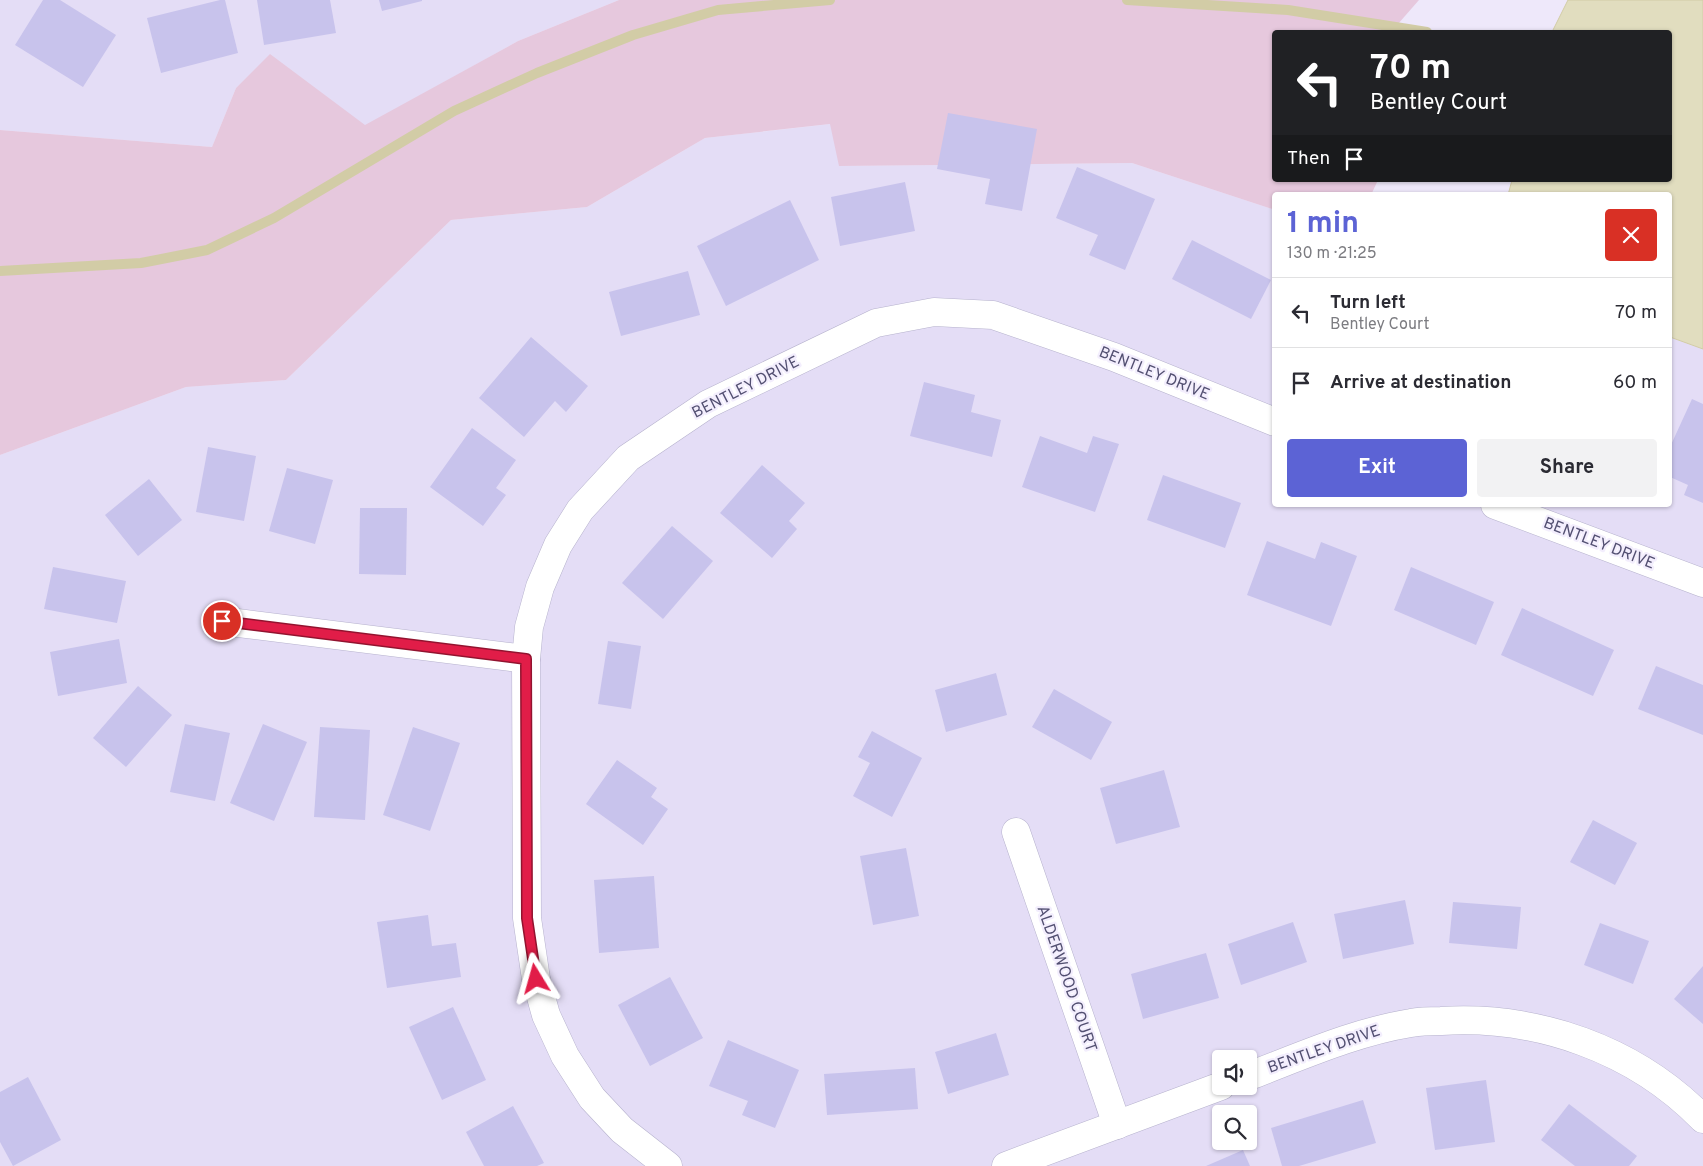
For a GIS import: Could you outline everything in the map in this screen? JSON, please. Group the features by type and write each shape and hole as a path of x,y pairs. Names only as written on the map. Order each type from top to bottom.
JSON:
{"street":[{"name":"BENTLEY DRIVE","path":"668,1166 622,1130 592,1098 565,1056 546,1015 536,979 527,918 526,659 529,627 540,587 558,545 580,510 628,458 708,404 876,323 934,312 993,315 1114,357 1272,421"},
{"name":"BENTLEY DRIVE","path":"1500,507 1703,583"},
{"path":"222,621 526,659"},
{"name":"ALDERWOOD COURT","path":"1016,832 1117,1125"},
{"name":"BENTLEY DRIVE","path":"1257,1073 1349,1038 1411,1022 1463,1019 1519,1024 1571,1036 1609,1052 1654,1078 1690,1106 1703,1119"},
{"path":"1006,1166 1212,1089"}],"shaded area":[{"path":"0,0 619,0 518,41 365,126 270,55 236,88 212,147 0,130"},
{"path":"619,0 1419,0 1393,30 1272,30 1272,182 1377,182 1372,192 1272,192 1272,209 1132,163 839,166 830,124 705,138 587,207 451,220 286,380 186,387 0,455 0,130 212,147 236,88 270,54 365,125 518,41"},
{"path":"1568,0 1703,0 1703,349 1672,338 1672,192 1509,192 1511,182 1672,182 1672,30 1553,30"},
{"path":"831,124 840,166 1132,163 1272,209 1272,507 1672,507 1672,338 1703,349 1703,1166 0,1166 0,455 186,387 286,380 451,220 587,207 705,138"}],"building":[{"path":"43,0 60,0 116,35 83,87 15,45"},
{"path":"225,0 238,53 161,73 147,18"},
{"path":"257,0 330,0 336,33 264,45"},
{"path":"379,0 422,0 422,1 382,11"},
{"path":"948,113 1037,129 1022,211 985,204 990,179 937,169"},
{"path":"1077,167 1155,199 1125,270 1089,255 1098,235 1056,218"},
{"path":"905,182 915,231 840,246 831,197"},
{"path":"790,200 819,260 726,306 697,246"},
{"path":"1192,240 1271,280 1251,319 1172,279"},
{"path":"688,271 700,315 621,336 609,292"},
{"path":"531,337 588,386 566,412 555,401 524,437 479,398"},
{"path":"924,382 975,395 971,412 1001,420 992,457 910,436"},
{"path":"1692,399 1703,404 1703,503 1684,495 1688,485 1672,478 1672,443"},
{"path":"472,428 516,460 496,488 506,495 483,526 430,487"},
{"path":"1040,436 1087,453 1093,436 1119,444 1095,512 1022,487"},
{"path":"208,447 256,456 244,521 196,512"},
{"path":"762,465 805,503 789,521 797,529 772,558 720,513"},
{"path":"287,468 333,480 315,544 269,531"},
{"path":"1163,475 1241,503 1225,548 1147,520"},
{"path":"149,479 182,520 138,556 105,515"},
{"path":"360,508 407,508 406,575 359,574"},
{"path":"672,526 713,561 663,619 622,583"},
{"path":"1267,541 1315,559 1321,542 1357,556 1331,626 1247,595"},
{"path":"53,567 126,581 117,623 44,609"},
{"path":"1411,567 1494,602 1476,645 1394,610"},
{"path":"1522,608 1614,650 1593,696 1501,655"},
{"path":"119,639 127,683 58,696 50,652"},
{"path":"608,641 641,646 631,709 598,704"},
{"path":"1656,666 1703,685 1703,735 1638,709"},
{"path":"996,673 1007,715 946,732 935,690"},
{"path":"138,686 172,715 126,767 93,738"},
{"path":"1054,689 1112,722 1091,760 1032,727"},
{"path":"185,724 230,733 215,801 170,792"},
{"path":"263,724 307,742 274,821 230,803"},
{"path":"320,727 370,730 365,820 314,817"},
{"path":"413,727 460,743 430,831 383,815"},
{"path":"872,731 922,758 892,817 853,796 870,763 858,757"},
{"path":"617,760 657,788 651,797 668,809 643,845 586,804"},
{"path":"1164,770 1180,827 1116,844 1100,788"},
{"path":"1593,820 1637,843 1615,885 1570,862"},
{"path":"906,848 919,916 873,925 860,856"},
{"path":"654,876 659,948 599,953 594,880"},
{"path":"1405,900 1414,944 1343,959 1334,914"},
{"path":"1453,902 1521,907 1517,949 1449,943"},
{"path":"428,915 432,946 456,943 461,977 387,988 377,922"},
{"path":"1293,922 1307,962 1241,985 1228,944"},
{"path":"1600,923 1649,941 1633,984 1584,965"},
{"path":"1206,953 1219,998 1143,1019 1131,974"},
{"path":"1703,966 1703,1024 1674,999"},
{"path":"670,977 703,1038 650,1066 618,1005"},
{"path":"453,1007 486,1080 442,1100 409,1027"},
{"path":"996,1033 1009,1075 948,1094 935,1052"},
{"path":"728,1040 799,1070 775,1128 742,1115 748,1101 709,1086"},
{"path":"915,1068 918,1109 827,1115 824,1074"},
{"path":"28,1077 61,1140 13,1166 0,1142 0,1092"},
{"path":"1486,1080 1495,1142 1435,1150 1426,1088"},
{"path":"1363,1100 1376,1143 1299,1166 1282,1166 1271,1128"},
{"path":"1569,1104 1637,1156 1629,1166 1575,1166 1541,1140"},
{"path":"513,1106 544,1163 537,1166 484,1166 466,1132"},
{"path":"1243,1150 1250,1166 1206,1166"}],"waterway":[{"path":"0,271 141,263 207,250 274,218 454,111 537,73 633,35 718,10 830,0"},
{"path":"1127,0 1288,10 1414,30"}],"route":[{"path":"222,621 526,659 527,918 536,979"}]}
